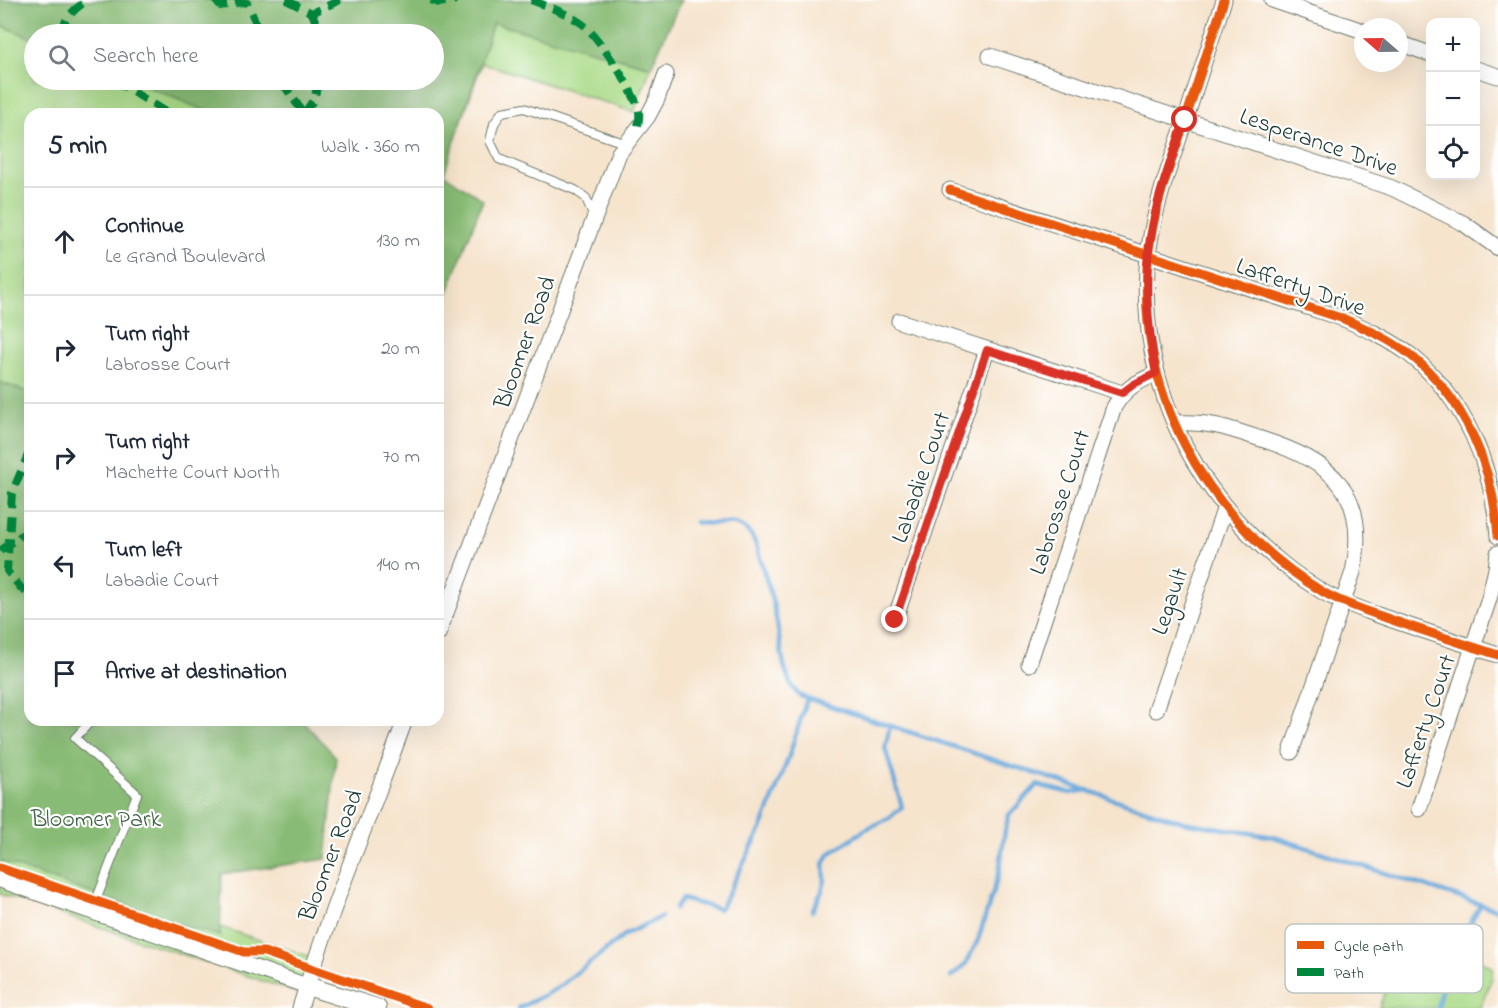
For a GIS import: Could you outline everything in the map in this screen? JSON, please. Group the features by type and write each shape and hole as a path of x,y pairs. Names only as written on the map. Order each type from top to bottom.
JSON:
{"street":[{"path":"1224,0 1154,219 1149,256 1148,317 1159,385 1197,469 1238,524 1263,549 1325,593 1390,619 1498,655"},
{"path":"1272,0 1354,28"},
{"path":"1408,46 1426,52"},
{"name":"Lesperance Drive","path":"990,56 1392,188 1463,223 1498,248"},
{"path":"1480,70 1498,76"},
{"name":"Bloomer Road","path":"444,618 619,153 648,116 666,74"},
{"name":"Lafferty Drive","path":"950,190 1344,319 1380,334 1409,354 1438,380 1463,417 1478,445 1490,479 1498,536"},
{"path":"899,321 1122,393 1156,373"},
{"name":"Labadie Court","path":"895,620 987,350"},
{"name":"Labrosse Court","path":"1029,664 1106,428 1122,393"},
{"path":"1175,423 1216,424 1290,448 1330,473 1356,514 1357,554 1353,572 1291,752"},
{"name":"Legault","path":"1156,710 1225,507"},
{"path":"1473,647 1489,599 1498,553"},
{"name":"Lafferty Court","path":"1419,809 1473,647"},
{"name":"Bloomer Road","path":"300,1008 342,884 403,726"},
{"path":"0,880 377,1008"}],"lane":[{"path":"594,218 586,198 575,190 499,159 490,141 494,124 502,112 524,108 624,144"},
{"path":"86,726 75,738 137,794 92,910"}],"green space":[{"name":"Bloomer Park","path":"0,0 676,0 634,112 482,63 450,154 444,134 444,108 24,108 24,726 34,726 166,909 314,958 302,994 0,894"},
{"path":"0,0 681,0 651,67 493,23 444,174 444,108 199,108 155,90 444,90 444,24 24,24 24,35 0,25"},
{"path":"444,174 483,200 444,302"},
{"path":"0,382 24,391 24,726 308,726 336,757 326,859 222,874 220,936 181,925 0,861"},
{"path":"1483,962 1493,968 1492,978 1480,1008 1379,1008 1384,993 1483,993"}],"waterway":[{"path":"696,522 734,524 745,529 752,536 772,598 785,670 800,696 1183,822 1274,837 1498,910"},
{"path":"675,908 682,899 719,909 721,907 762,827 789,756 807,699"},
{"path":"812,911 822,891 825,880 824,864 829,854 866,829 889,818 902,807 885,748 890,726"},
{"path":"951,977 965,965 978,940 999,873 1009,815 1037,785 1070,793 1088,790"},
{"path":"1470,924 1481,904"},
{"path":"519,1008 556,989 626,934 661,917"},
{"path":"1437,1008 1440,993"}],"marked path":[{"path":"65,24 70,14 88,0"},
{"path":"215,0 220,6 247,3 256,24"},
{"path":"286,0 312,13 340,0"},
{"path":"431,0 439,3 456,0"},
{"path":"531,0 573,18 591,32 632,93 639,112 637,131"},
{"path":"312,13 316,24"},
{"path":"130,90 160,108"},
{"path":"287,90 300,108"},
{"path":"308,108 316,90"},
{"path":"24,464 12,493 7,571 24,590"},
{"path":"0,551 24,533"}],"cycle path":[{"path":"1224,0 1164,183 1149,248 1146,300 1152,350 1165,399 1185,446 1211,489 1244,528 1281,563 1323,592 1343,602 1498,655"},
{"path":"950,190 1344,319 1394,344 1429,372 1446,391 1473,435 1490,484 1498,536"},
{"path":"0,868 244,952 264,952 427,1008"}],"route":[{"path":"895,620 987,350 1122,393 1156,373 1148,317 1149,248 1164,182 1185,120"}]}
